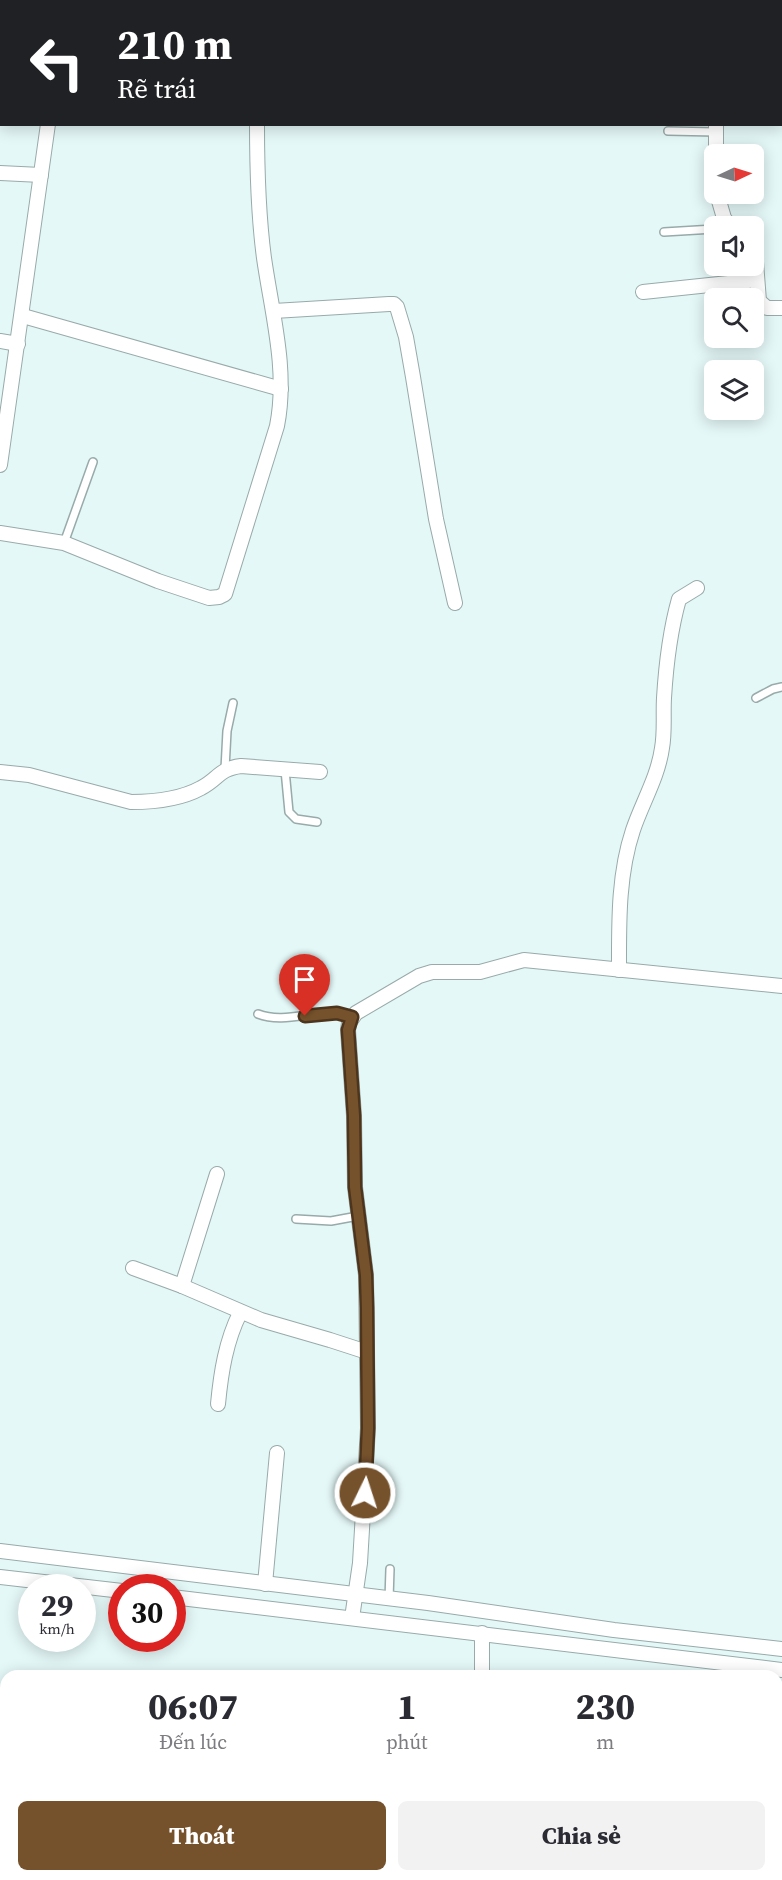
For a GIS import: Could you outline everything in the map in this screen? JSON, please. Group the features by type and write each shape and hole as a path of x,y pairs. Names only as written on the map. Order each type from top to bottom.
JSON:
{"street":[{"path":"0,465 23,316 48,126"},
{"path":"0,533 64,543 184,591 209,598 225,594 277,426 281,389 274,312 261,230 257,180 257,126"},
{"path":"716,128 716,144"},
{"path":"0,173 41,175"},
{"path":"757,276 759,301 762,306 782,308"},
{"path":"643,292 757,280"},
{"path":"274,312 389,304 397,307 412,367 436,519 455,603"},
{"path":"23,316 281,389"},
{"path":"0,341 18,344"},
{"path":"619,970 619,921 624,865 632,831 660,761 663,746 666,676 676,610 679,599 697,588"},
{"path":"0,771 28,775 131,802 159,801 201,788 225,769 241,766 320,772"},
{"path":"354,1606 360,1563 367,1458 367,1352 366,1275 355,1187 354,1116 348,1030 352,1017 365,1005 432,972 480,972 524,960 782,986"},
{"path":"182,1286 217,1174"},
{"path":"133,1268 182,1286 240,1313 367,1352"},
{"path":"218,1404 225,1357 240,1313"},
{"path":"265,1584 277,1453"},
{"path":"0,1551 265,1584 482,1634 782,1670"},
{"path":"0,1577 108,1589"},
{"path":"186,1598 354,1606 389,1599 614,1630 782,1649"},
{"path":"482,1634 482,1670"}],"lane":[{"path":"668,131 716,128"},
{"path":"664,232 704,230"},
{"path":"64,543 93,462"},
{"path":"756,698 782,687"},
{"path":"225,769 227,731 233,702"},
{"path":"285,770 289,812 296,819 317,822"},
{"path":"258,1014 276,1019 337,1013 352,1017"},
{"path":"296,1219 331,1221 358,1216"},
{"path":"389,1599 390,1569"}],"route":[{"path":"305,1016 337,1013 352,1017 348,1030 354,1116 355,1187 366,1275 367,1308 368,1428 365,1493"}]}
